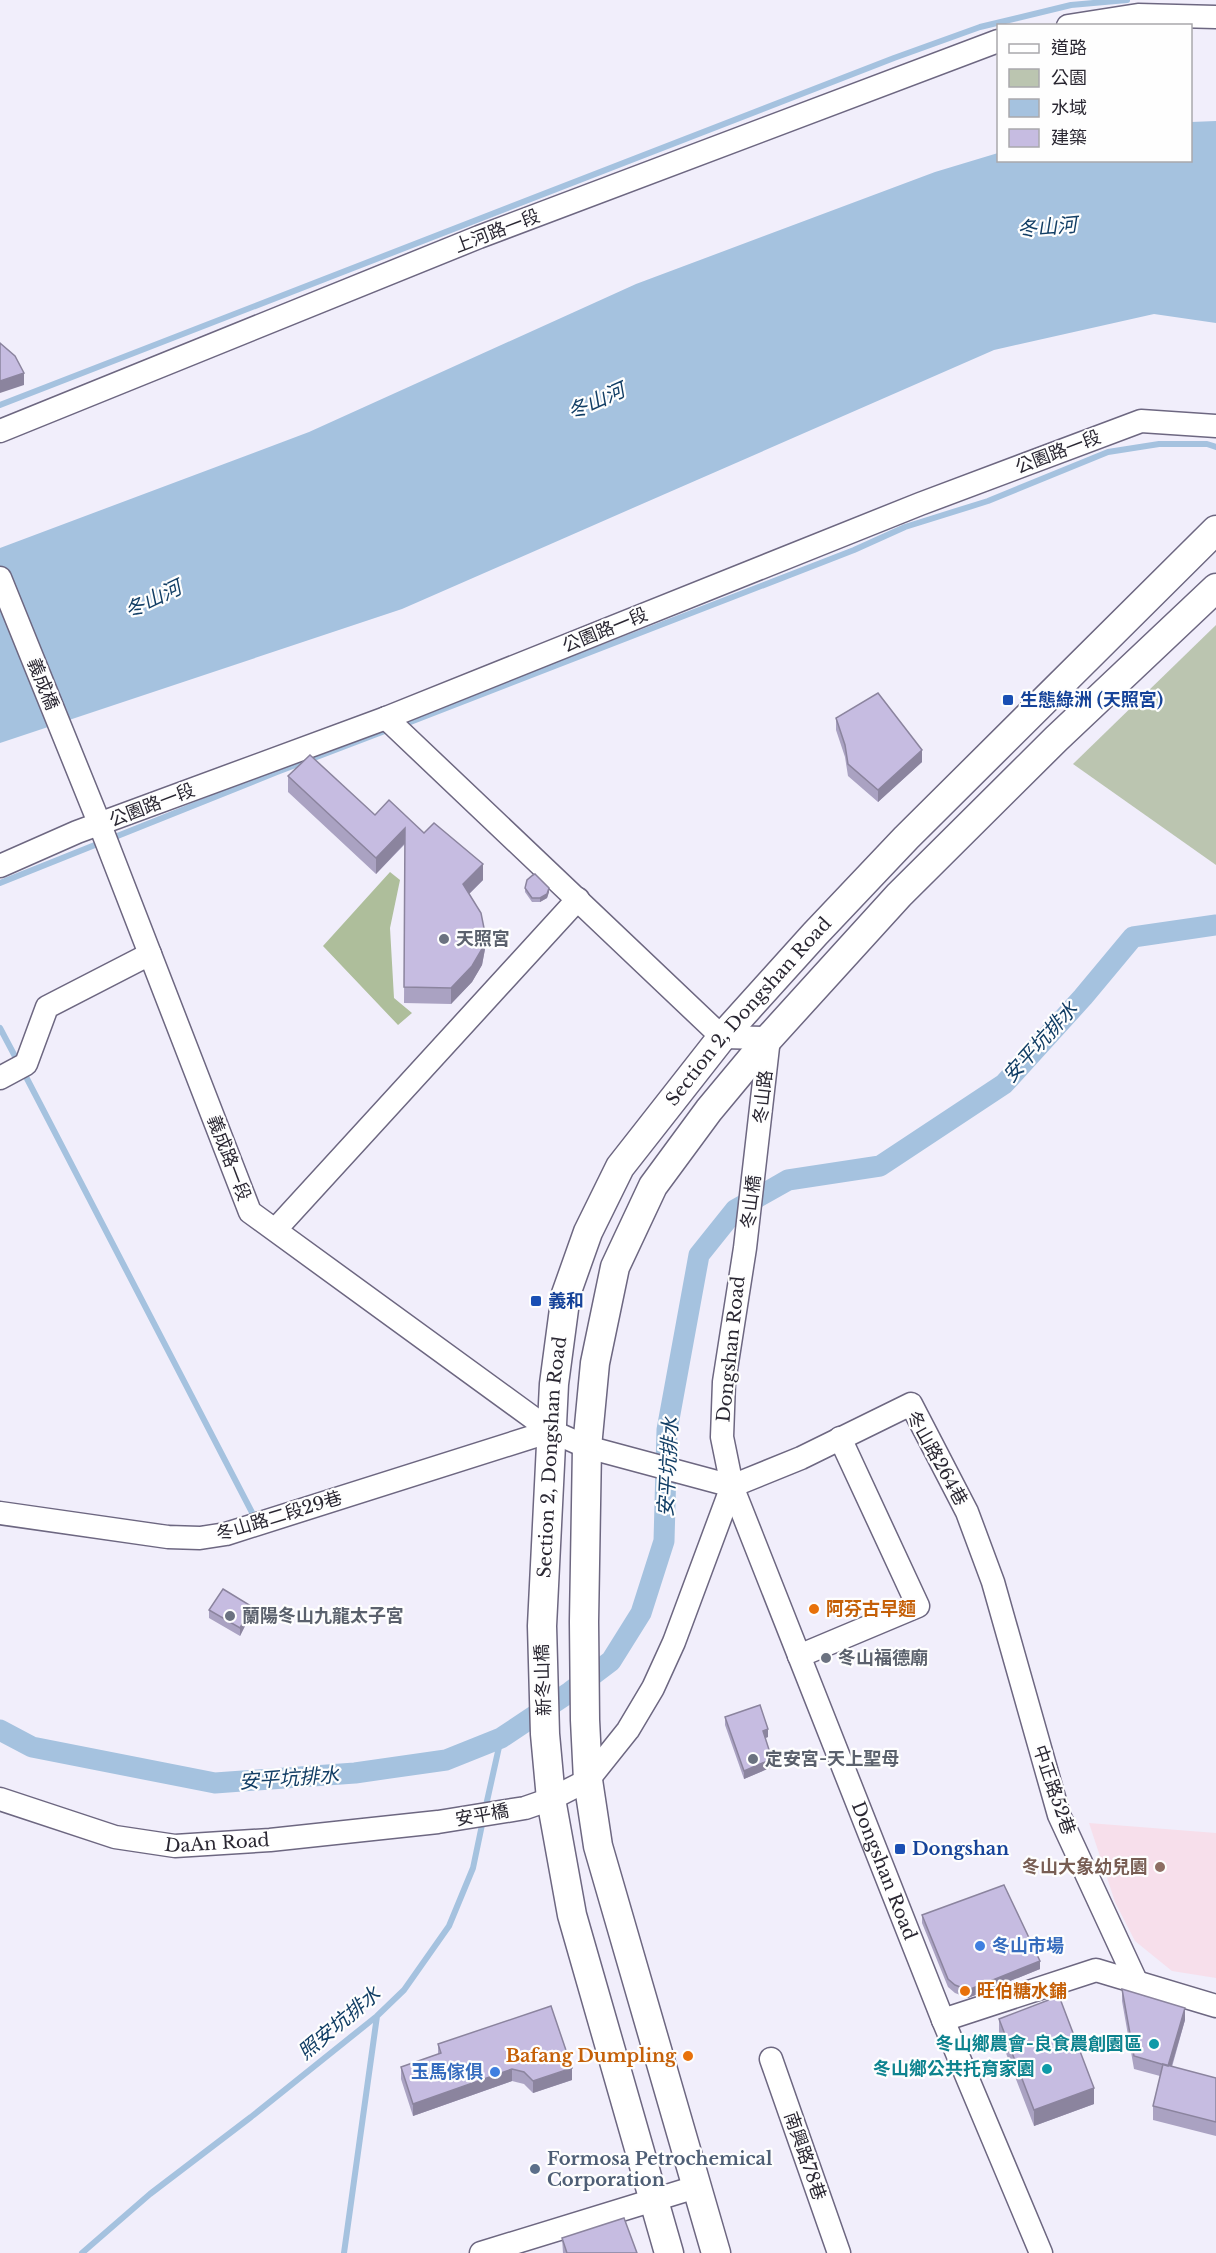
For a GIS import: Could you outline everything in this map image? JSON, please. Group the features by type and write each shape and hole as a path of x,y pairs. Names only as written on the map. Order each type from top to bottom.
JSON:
{"main road":[{"name":"Section 2, Dongshan Road","path":"542,1626 554,1384 566,1294 588,1232 620,1167 722,1037 815,934 922,822 1216,530"},
{"name":"Section 2, Dongshan Road","path":"588,1780 584,1622 587,1448 595,1363 615,1267 653,1186 710,1110 769,1038 899,895 969,824 1216,588"},
{"name":"新冬山橋","path":"542,1626 545,1734 538,1803 669,2253"},
{"path":"588,1780 598,1846 716,2253"}],"street":[{"path":"1081,24 1138,15 1216,17"},
{"name":"上河路一段","path":"0,431 479,237 997,42"},
{"name":"公園路一段","path":"0,866 77,832 386,718 920,504 1142,421 1216,426"},
{"name":"義成橋","path":"0,578 86,790"},
{"path":"386,718 722,1037 769,1038"},
{"name":"義成路一段","path":"86,790 250,1212 551,1431"},
{"path":"276,1229 578,899"},
{"path":"0,1078 27,1064 47,1007 150,954"},
{"name":"冬山路","path":"756,1155 769,1038"},
{"name":"冬山橋","path":"745,1248 756,1155"},
{"name":"Dongshan Road","path":"745,1248 724,1382 722,1437 732,1486 943,2020 1041,2253"},
{"name":"冬山路264巷","path":"732,1486 801,1458 911,1404 967,1512 993,1582 1014,1660"},
{"path":"551,1431 587,1448 732,1486 674,1642 653,1688 628,1730 588,1780"},
{"name":"冬山路二段29巷","path":"0,1513 168,1537 209,1537 238,1530 551,1431"},
{"path":"799,1656 918,1606 840,1438"},
{"name":"中正路52巷","path":"1014,1660 1059,1815 1136,1981"},
{"name":"安平橋","path":"438,1822 538,1803 588,1780"},
{"name":"DaAn Road","path":"0,1799 115,1837 175,1846 270,1840 438,1822"},
{"path":"943,2020 1096,1970 1216,2006"},
{"name":"南興路78巷","path":"771,2059 839,2253"},
{"path":"481,2253 696,2187"}],"shaded area":[{"name":"冬山大象幼兒園","path":"1089,1823 1216,1833 1216,1978 1172,1971 1135,1941 1115,1902"}],"green space":[{"path":"1216,625 1216,865 1073,764"},
{"path":"390,872 400,880 390,928 394,998 412,1013 398,1025 323,946"}],"water":[{"name":"冬山河","path":"1216,121 1216,323 1154,314 994,350 402,609 0,743 0,548 309,432 636,284 935,172 997,153 997,162 1192,162 1192,122"}],"building":[{"path":"0,343 15,356 24,373 0,381"},
{"path":"878,693 922,750 878,790 848,764 845,745 836,718"},
{"path":"310,755 375,815 389,800 424,833 434,823 483,864 463,884 481,913 485,933 482,949 472,966 451,988 404,987 405,828 376,858 288,776"},
{"path":"535,874 549,888 547,894 540,898 532,898 525,888 527,880"},
{"name":"蘭陽冬山九龍太子宮","path":"223,1589 251,1606 240,1628 209,1610"},
{"path":"760,1705 768,1729 763,1731 772,1759 744,1771 725,1717"},
{"name":"冬山市場","path":"1004,1885 1040,1961 968,1990 955,1985 948,1979 922,1915"},
{"name":"冬山鄉農會-良食農創園區","path":"1122,1989 1185,2008 1168,2066 1134,2056"},
{"name":"冬山鄉公共托育家園","path":"1059,1996 1094,2088 1034,2110 999,2019"},
{"name":"玉馬傢俱","path":"551,2006 572,2068 533,2081 524,2072 512,2069 413,2104 401,2067 441,2053 438,2044"},
{"path":"1163,2064 1216,2078 1216,2122 1153,2106"},
{"path":"624,2218 637,2253 567,2253 562,2238"}],"waterway":[{"path":"0,405 894,58 980,27 1071,5 1127,0"},
{"path":"400,726 854,550 905,527 988,501 1108,452 1159,444 1207,444 1216,447"},
{"path":"0,883 390,729"},
{"name":"安平坑排水","path":"0,1730 32,1747 215,1783 355,1773 446,1760 501,1738 570,1692 611,1661 641,1613 664,1541 667,1430 699,1255 735,1210 788,1180 880,1166 1004,1084 1083,997 1133,937 1216,925"},
{"path":"0,1028 18,1062"},
{"path":"23,1071 256,1520"},
{"name":"照安坑排水","path":"485,1810 501,1738"},
{"name":"照安坑排水","path":"82,2253 150,2194 377,2016 404,1990 449,1926 473,1868 483,1820"},
{"path":"344,2253 377,2016"}],"place":[{"name":"生態綠洲 (天照宮)","path":"1008,700"},
{"name":"天照宮","path":"444,939"},
{"name":"義和","path":"536,1301"},
{"name":"阿芬古早麵","path":"814,1609"},
{"name":"蘭陽冬山九龍太子宮","path":"230,1616"},
{"name":"冬山福德廟","path":"826,1658"},
{"name":"定安宮-天上聖母","path":"753,1759"},
{"name":"Dongshan","path":"900,1849"},
{"name":"冬山大象幼兒園","path":"1160,1867"},
{"name":"冬山市場","path":"980,1946"},
{"name":"旺伯糖水鋪","path":"965,1991"},
{"name":"冬山鄉農會-良食農創園區","path":"1154,2044"},
{"name":"Bafang Dumpling","path":"688,2056"},
{"name":"冬山鄉公共托育家園","path":"1047,2069"},
{"name":"玉馬傢俱","path":"495,2072"},
{"name":"Formosa Petrochemical Corporation","path":"535,2169"}]}
